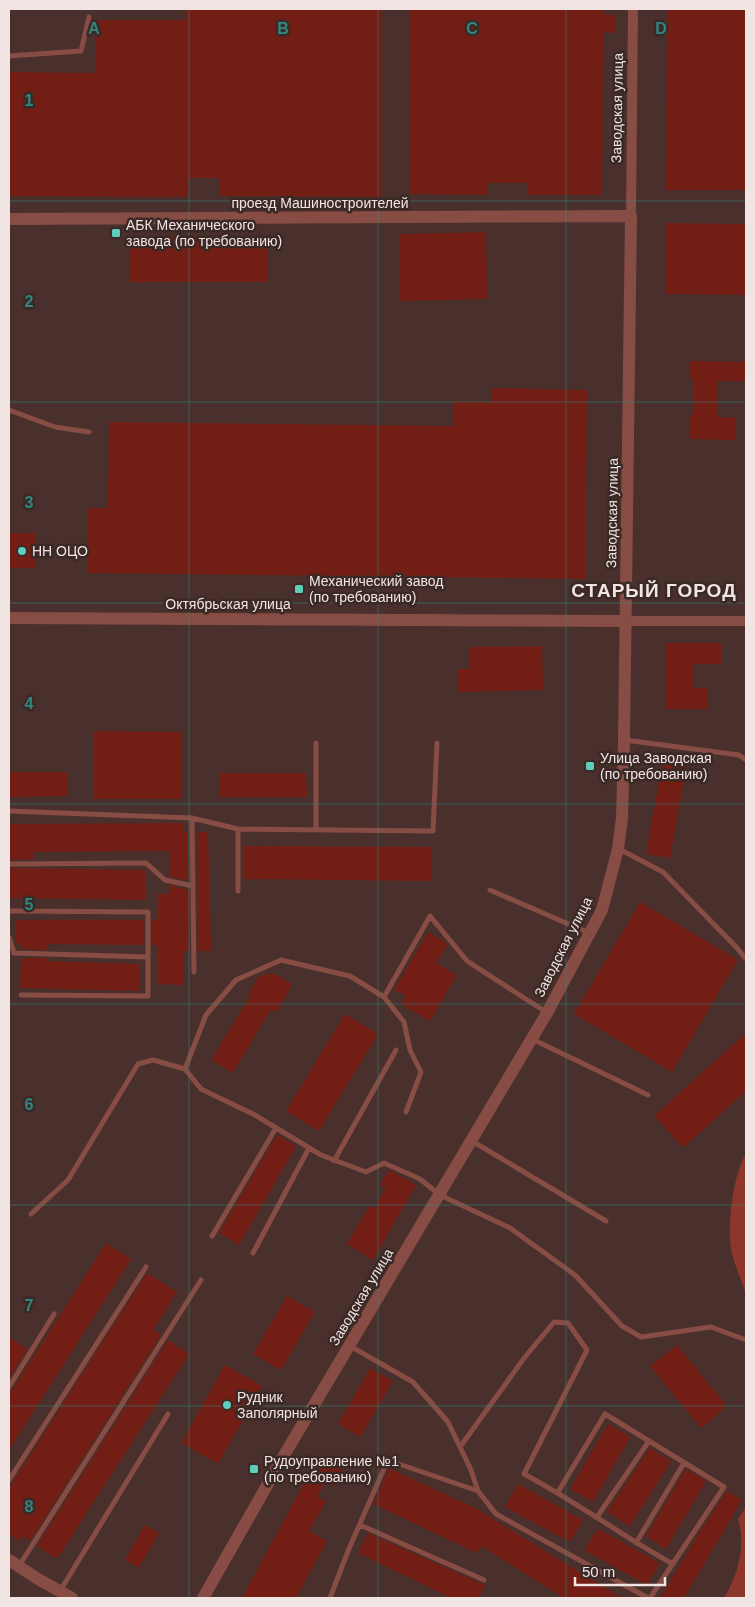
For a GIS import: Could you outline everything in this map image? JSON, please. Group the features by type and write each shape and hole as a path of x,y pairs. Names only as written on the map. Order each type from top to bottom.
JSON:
{"street":[{"name":"Заводская улица","path":"203,1598 286,1452 547,1013 602,910 618,849 622,818 630,352 633,9"},
{"name":"проезд Машиностроителей","path":"9,219 631,216"},
{"name":"Октябрьская улица","path":"9,618 746,621"},
{"path":"14,1564 72,1598"}],"lane":[{"path":"9,56 81,51 89,17"},
{"path":"9,410 55,427 89,432"},
{"path":"624,740 739,755 746,760"},
{"path":"316,743 316,830"},
{"path":"9,811 192,818 238,829 433,831 437,743"},
{"path":"192,818 194,972"},
{"path":"238,829 238,891"},
{"path":"618,849 664,872 737,948 746,960"},
{"path":"9,864 146,863 166,880 193,886"},
{"path":"490,890 589,933"},
{"path":"9,911 148,912 148,996 21,995"},
{"path":"384,996 430,916 467,961 547,1013"},
{"path":"9,937 14,953 148,957"},
{"path":"185,1069 206,1015 236,980 281,960 350,976 384,996 404,1022 410,1050 421,1072 406,1112"},
{"path":"532,1038 648,1096"},
{"path":"334,1161 396,1050"},
{"path":"31,1214 68,1180 138,1064 152,1060 185,1069 201,1090 253,1114 334,1161 366,1172 384,1163 420,1179 440,1195 510,1228 574,1276 622,1326 641,1337 711,1327 746,1340"},
{"path":"212,1236 276,1128"},
{"path":"472,1141 606,1221"},
{"path":"253,1253 309,1148"},
{"path":"9,1480 146,1267"},
{"path":"14,1564 201,1280"},
{"path":"9,1387 54,1314"},
{"path":"460,1446 525,1357 554,1322 568,1323 587,1350 524,1474 558,1492 636,1544 673,1564"},
{"path":"350,1346 413,1382 448,1422 472,1470 478,1491 496,1514 649,1598 724,1487 605,1414 558,1492"},
{"path":"60,1592 168,1414"},
{"path":"597,1517 649,1441"},
{"path":"636,1544 684,1462"},
{"path":"330,1598 386,1464 396,1463 478,1491"},
{"path":"360,1525 484,1580"}],"shaded area":[{"path":"9,9 746,9 746,1598 9,1598"},
{"path":"746,1154 746,1294 733,1258 730,1243 730,1217 737,1175"},
{"path":"746,1507 746,1598 724,1598 737,1570 741,1550 738,1519"}],"building":[{"path":"185,9 382,9 381,197 219,196 219,178 189,178 188,197 9,196 9,72 95,73 95,20 185,20"},
{"path":"410,9 603,9 603,14 615,15 615,33 603,32 602,195 527,195 527,183 487,183 487,195 409,194"},
{"path":"667,9 746,9 746,190 666,190"},
{"path":"666,223 746,224 746,295 665,294"},
{"path":"486,232 487,299 400,301 399,234"},
{"path":"130,236 268,236 268,282 130,282"},
{"path":"690,361 746,362 746,381 718,381 718,417 736,418 736,440 689,439 690,415 694,415 694,379 690,379"},
{"path":"491,388 587,390 585,579 87,573 88,508 108,508 109,422 453,426 453,401 491,402"},
{"name":"НН ОЦО","path":"9,533 36,533 35,568 9,568"},
{"path":"665,643 721,643 721,664 694,664 694,688 708,688 708,709 665,709"},
{"path":"542,646 543,690 458,692 458,669 470,669 469,647"},
{"path":"94,731 181,732 181,799 94,799"},
{"path":"664,753 688,757 670,858 646,854"},
{"path":"9,772 67,772 68,796 9,797"},
{"path":"219,773 306,773 307,797 219,797"},
{"path":"184,823 184,832 188,832 188,881 169,876 169,851 33,852 33,859 9,860 9,824"},
{"path":"197,832 208,832 211,951 198,951"},
{"path":"244,846 432,847 432,881 244,879"},
{"path":"9,868 146,870 145,900 9,898"},
{"path":"169,885 189,890 189,951 184,951 184,985 158,984 158,945 152,945 152,920 158,920 158,894 169,894"},
{"path":"640,902 738,960 672,1072 574,1014"},
{"path":"16,920 144,920 144,945 47,944 47,950 21,949 22,944 16,943"},
{"path":"428,932 448,944 436,963 457,975 430,1021 401,1004 406,996 394,990"},
{"path":"21,958 47,958 47,961 139,964 139,991 20,988"},
{"path":"273,973 292,984 277,1012 271,1009 233,1073 211,1060 250,996 248,995 259,976"},
{"path":"345,1014 378,1034 319,1131 286,1111"},
{"path":"746,1033 746,1091 683,1148 654,1116"},
{"path":"277,1135 296,1146 239,1245 219,1233"},
{"path":"389,1170 416,1185 373,1260 347,1244 369,1206 374,1209 386,1188 380,1185"},
{"path":"106,1243 131,1259 9,1450 9,1391 13,1389"},
{"path":"147,1273 177,1292 153,1330 161,1335 30,1541 23,1536 20,1541 9,1534 9,1488"},
{"path":"287,1296 315,1312 281,1370 253,1354"},
{"path":"9,1337 27,1349 9,1379"},
{"path":"168,1340 189,1354 57,1559 37,1546"},
{"path":"677,1345 727,1406 701,1428 650,1366"},
{"name":"Рудник Заполярный","path":"225,1365 262,1386 218,1464 181,1443"},
{"path":"370,1368 393,1381 360,1437 338,1424"},
{"path":"608,1424 630,1437 593,1502 570,1489"},
{"path":"650,1448 671,1461 630,1526 607,1512"},
{"path":"318,1457 343,1470 334,1486 325,1482 317,1497 326,1501 309,1531 327,1541 296,1598 242,1598"},
{"path":"389,1468 475,1508 622,1598 564,1598 481,1546 477,1553 373,1504"},
{"path":"686,1469 706,1481 666,1549 646,1536"},
{"path":"518,1484 583,1520 570,1542 505,1507"},
{"path":"727,1491 742,1500 684,1598 660,1598 703,1527"},
{"path":"145,1525 159,1533 139,1568 125,1560"},
{"path":"598,1529 660,1563 647,1585 584,1550"},
{"path":"368,1533 485,1584 479,1598 451,1598 358,1553"}],"place":[{"name":"АБК Механического завода (по требованию)","path":"116,233"},
{"name":"НН ОЦО","path":"22,551"},
{"name":"Механический завод (по требованию)","path":"299,589"},
{"name":"Улица Заводская (по требованию)","path":"590,766"},
{"name":"Рудник Заполярный","path":"227,1405"},
{"name":"Рудоуправление №1 (по требованию)","path":"254,1469"}],"district":[{"name":"СТАРЫЙ ГОРОД","path":"654,590"}]}
